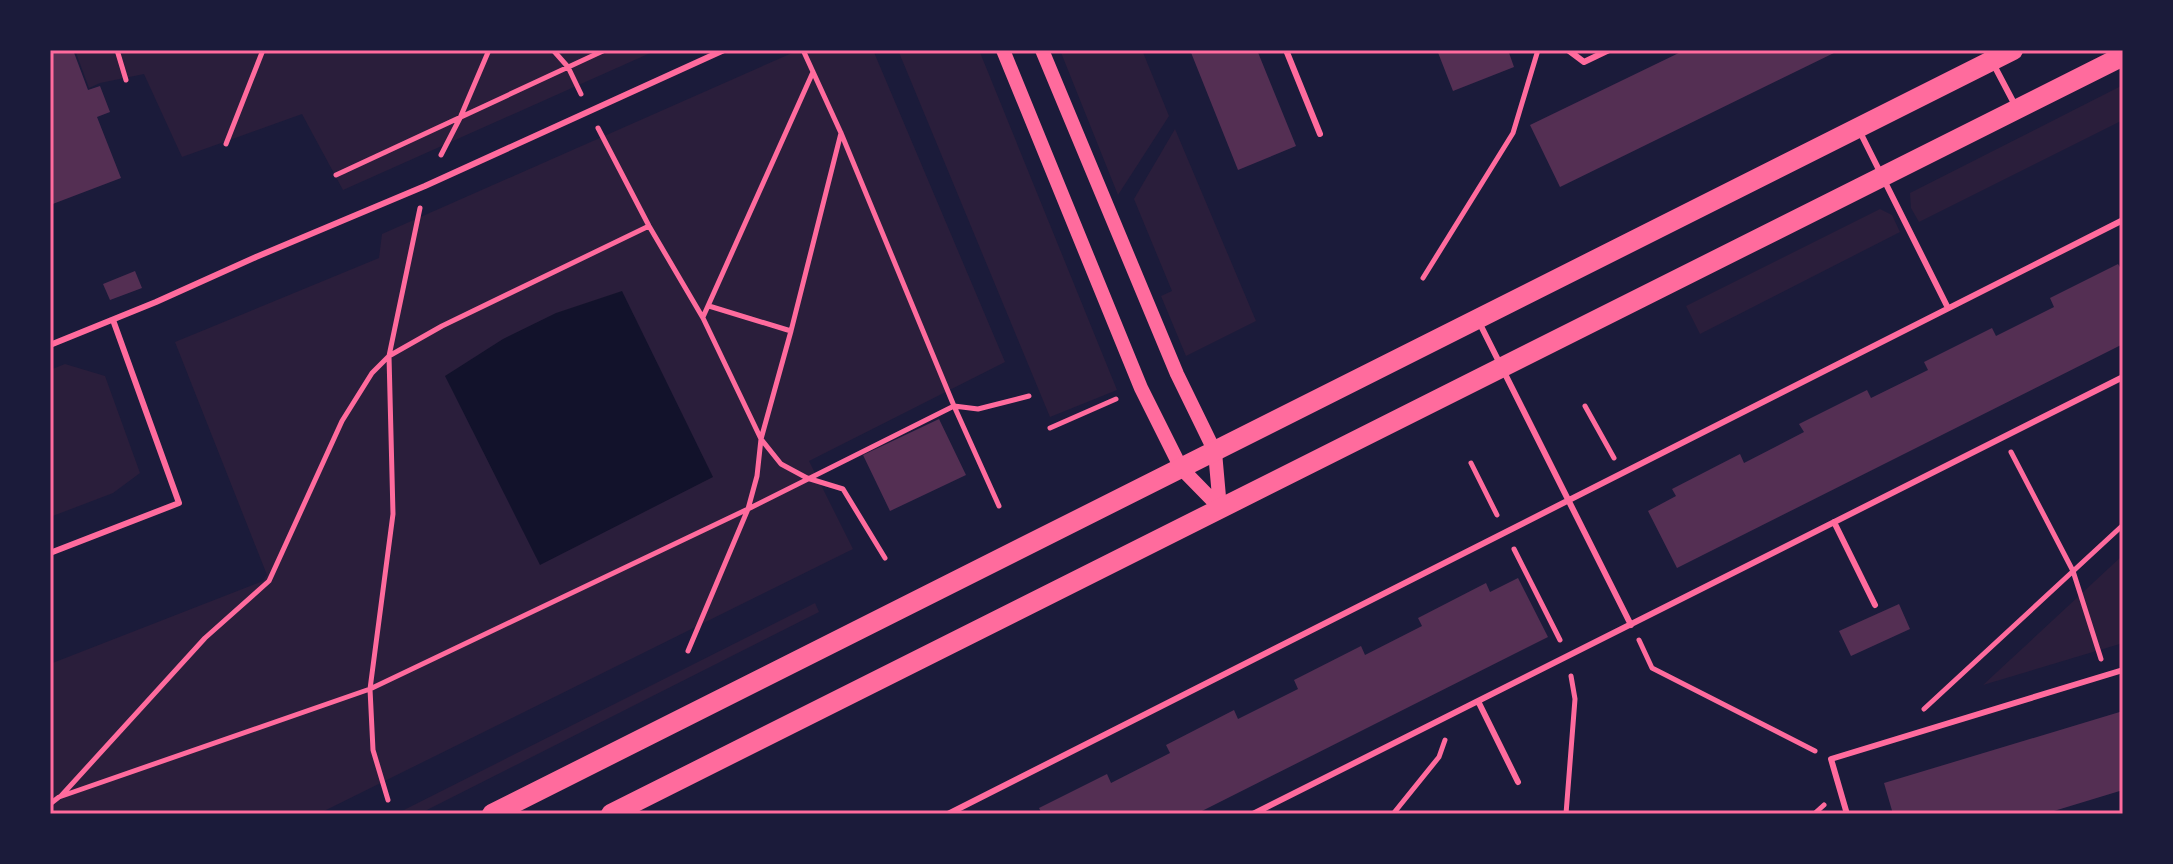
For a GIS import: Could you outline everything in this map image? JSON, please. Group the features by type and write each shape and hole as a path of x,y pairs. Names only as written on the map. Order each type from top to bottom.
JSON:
{"main road":[{"path":"492,814 1858,128 1989,55 2013,50"},
{"path":"611,814 2123,56"}],"street":[{"path":"1003,50 1141,388 1181,468 1220,508"},
{"path":"1042,50 1177,374 1215,452 1220,508"}],"lane":[{"path":"50,345 425,186 724,50"},
{"path":"1286,50 1320,134"},
{"path":"1568,50 1584,62 1609,50"},
{"path":"1989,55 2017,109"},
{"path":"1858,128 1948,308"},
{"path":"948,814 2123,220"},
{"path":"50,553 179,503 113,320"},
{"path":"1478,320 1631,625"},
{"path":"1253,814 2123,377"},
{"path":"1834,522 1875,605"},
{"path":"1847,814 1831,759 2123,670"},
{"path":"1478,701 1518,782"}],"path":[{"path":"117,50 126,80"},
{"path":"226,144 263,50"},
{"path":"388,800 373,750 370,689 393,514 389,356 425,186 460,118 489,50"},
{"path":"553,50 568,67 649,226 703,318 761,439 781,464 807,478 843,489 885,558"},
{"path":"336,175 605,50"},
{"path":"803,50 999,506"},
{"path":"1423,278 1513,133 1538,50"},
{"path":"703,318 813,72"},
{"path":"688,651 748,509 757,476 761,439 841,133"},
{"path":"50,804 205,638 269,581 342,421 372,373 389,356 442,326 649,226"},
{"path":"709,306 791,331"},
{"path":"59,797 370,689 748,509 954,406 978,409 1029,396"},
{"path":"1050,428 1116,399"},
{"path":"1585,406 1622,473"},
{"path":"2003,437 2073,571 2107,675"},
{"path":"1471,463 1568,656 1575,699 1566,814"},
{"path":"1922,710 2123,525"},
{"path":"1631,625 1652,668 1831,759"},
{"path":"1393,814 1439,757 1452,714"}],"shaded area":[{"path":"75,50 657,50 343,190 302,114 182,157 144,74 89,88"},
{"path":"799,50 873,50 1005,362 809,461 853,549 318,814 50,814 50,664 263,581 267,575 175,342 379,258 382,234"},
{"path":"898,50 979,50 1117,390 1050,417"},
{"path":"1060,50 1142,50 1169,116 1118,195"},
{"path":"2123,85 2123,120 1919,222 1911,208 1910,193"},
{"path":"1175,129 1256,321 1186,356 1161,296 1172,291 1134,199"},
{"path":"1880,209 1892,215 1900,232 1700,334 1686,306"},
{"path":"622,291 713,477 540,565 445,376 503,339 556,313"},
{"path":"65,364 105,376 140,473 113,493 50,517 50,370"},
{"path":"2123,555 2123,643 1983,685"},
{"path":"815,603 819,612 419,814 396,814"}],"building":[{"path":"50,50 73,50 88,90 100,86 110,112 97,117 121,178 50,205"},
{"path":"1190,50 1257,50 1296,146 1238,170"},
{"path":"1437,50 1508,50 1514,67 1453,91"},
{"path":"1685,50 1840,50 1560,187 1530,125"},
{"path":"2118,264 2123,272 2123,344 1677,568 1648,511 1676,496 1672,489 1740,454 1744,463 1804,432 1799,424 1867,390 1871,398 1928,370 1924,362 1992,328 1996,336 2054,307 2050,298"},
{"path":"135,271 142,288 110,300 103,284"},
{"path":"939,419 966,475 890,511 863,455"},
{"path":"1518,578 1548,637 1196,814 1042,814 1039,808 1107,774 1111,783 1170,753 1166,745 1234,710 1238,719 1298,689 1294,680 1361,646 1365,655 1422,626 1418,618 1486,583 1490,592"},
{"path":"1899,604 1910,629 1851,656 1839,631"},
{"path":"2123,711 2123,790 2044,814 1893,814 1884,783"}]}
